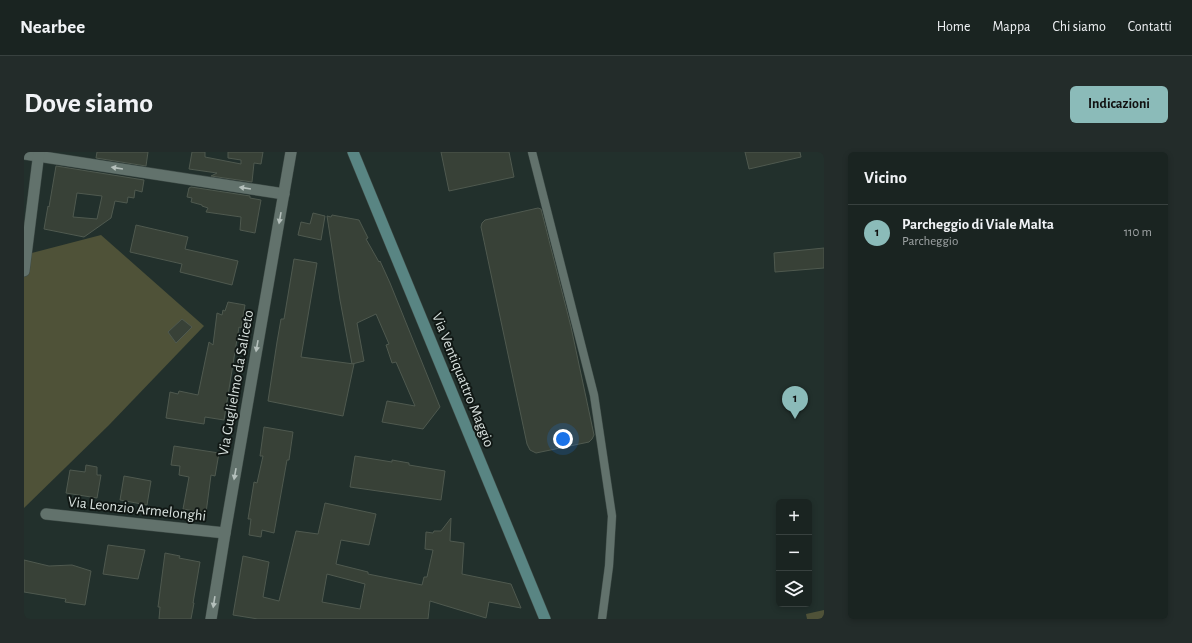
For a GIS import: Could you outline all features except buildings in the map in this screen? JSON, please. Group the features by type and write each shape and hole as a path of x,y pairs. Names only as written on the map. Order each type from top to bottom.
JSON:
{"main road":[{"name":"Via Ventiquattro Maggio","path":"353,152 546,619"}],"street":[{"name":"Via Guglielmo da Saliceto","path":"211,619 291,152"},
{"path":"24,154 38,154 284,194"},
{"path":"24,271 38,154"},
{"name":"Via Leonzio Armelonghi","path":"46,514 225,533"}],"lane":[{"path":"532,152 594,395 612,516 609,566 602,619"}],"green space":[{"path":"101,235 204,326 109,425 24,508 24,255"},
{"path":"824,610 824,619 807,619 806,614"}],"place":[{"name":"Parcheggio di Viale Malta","path":"795,419"}]}
